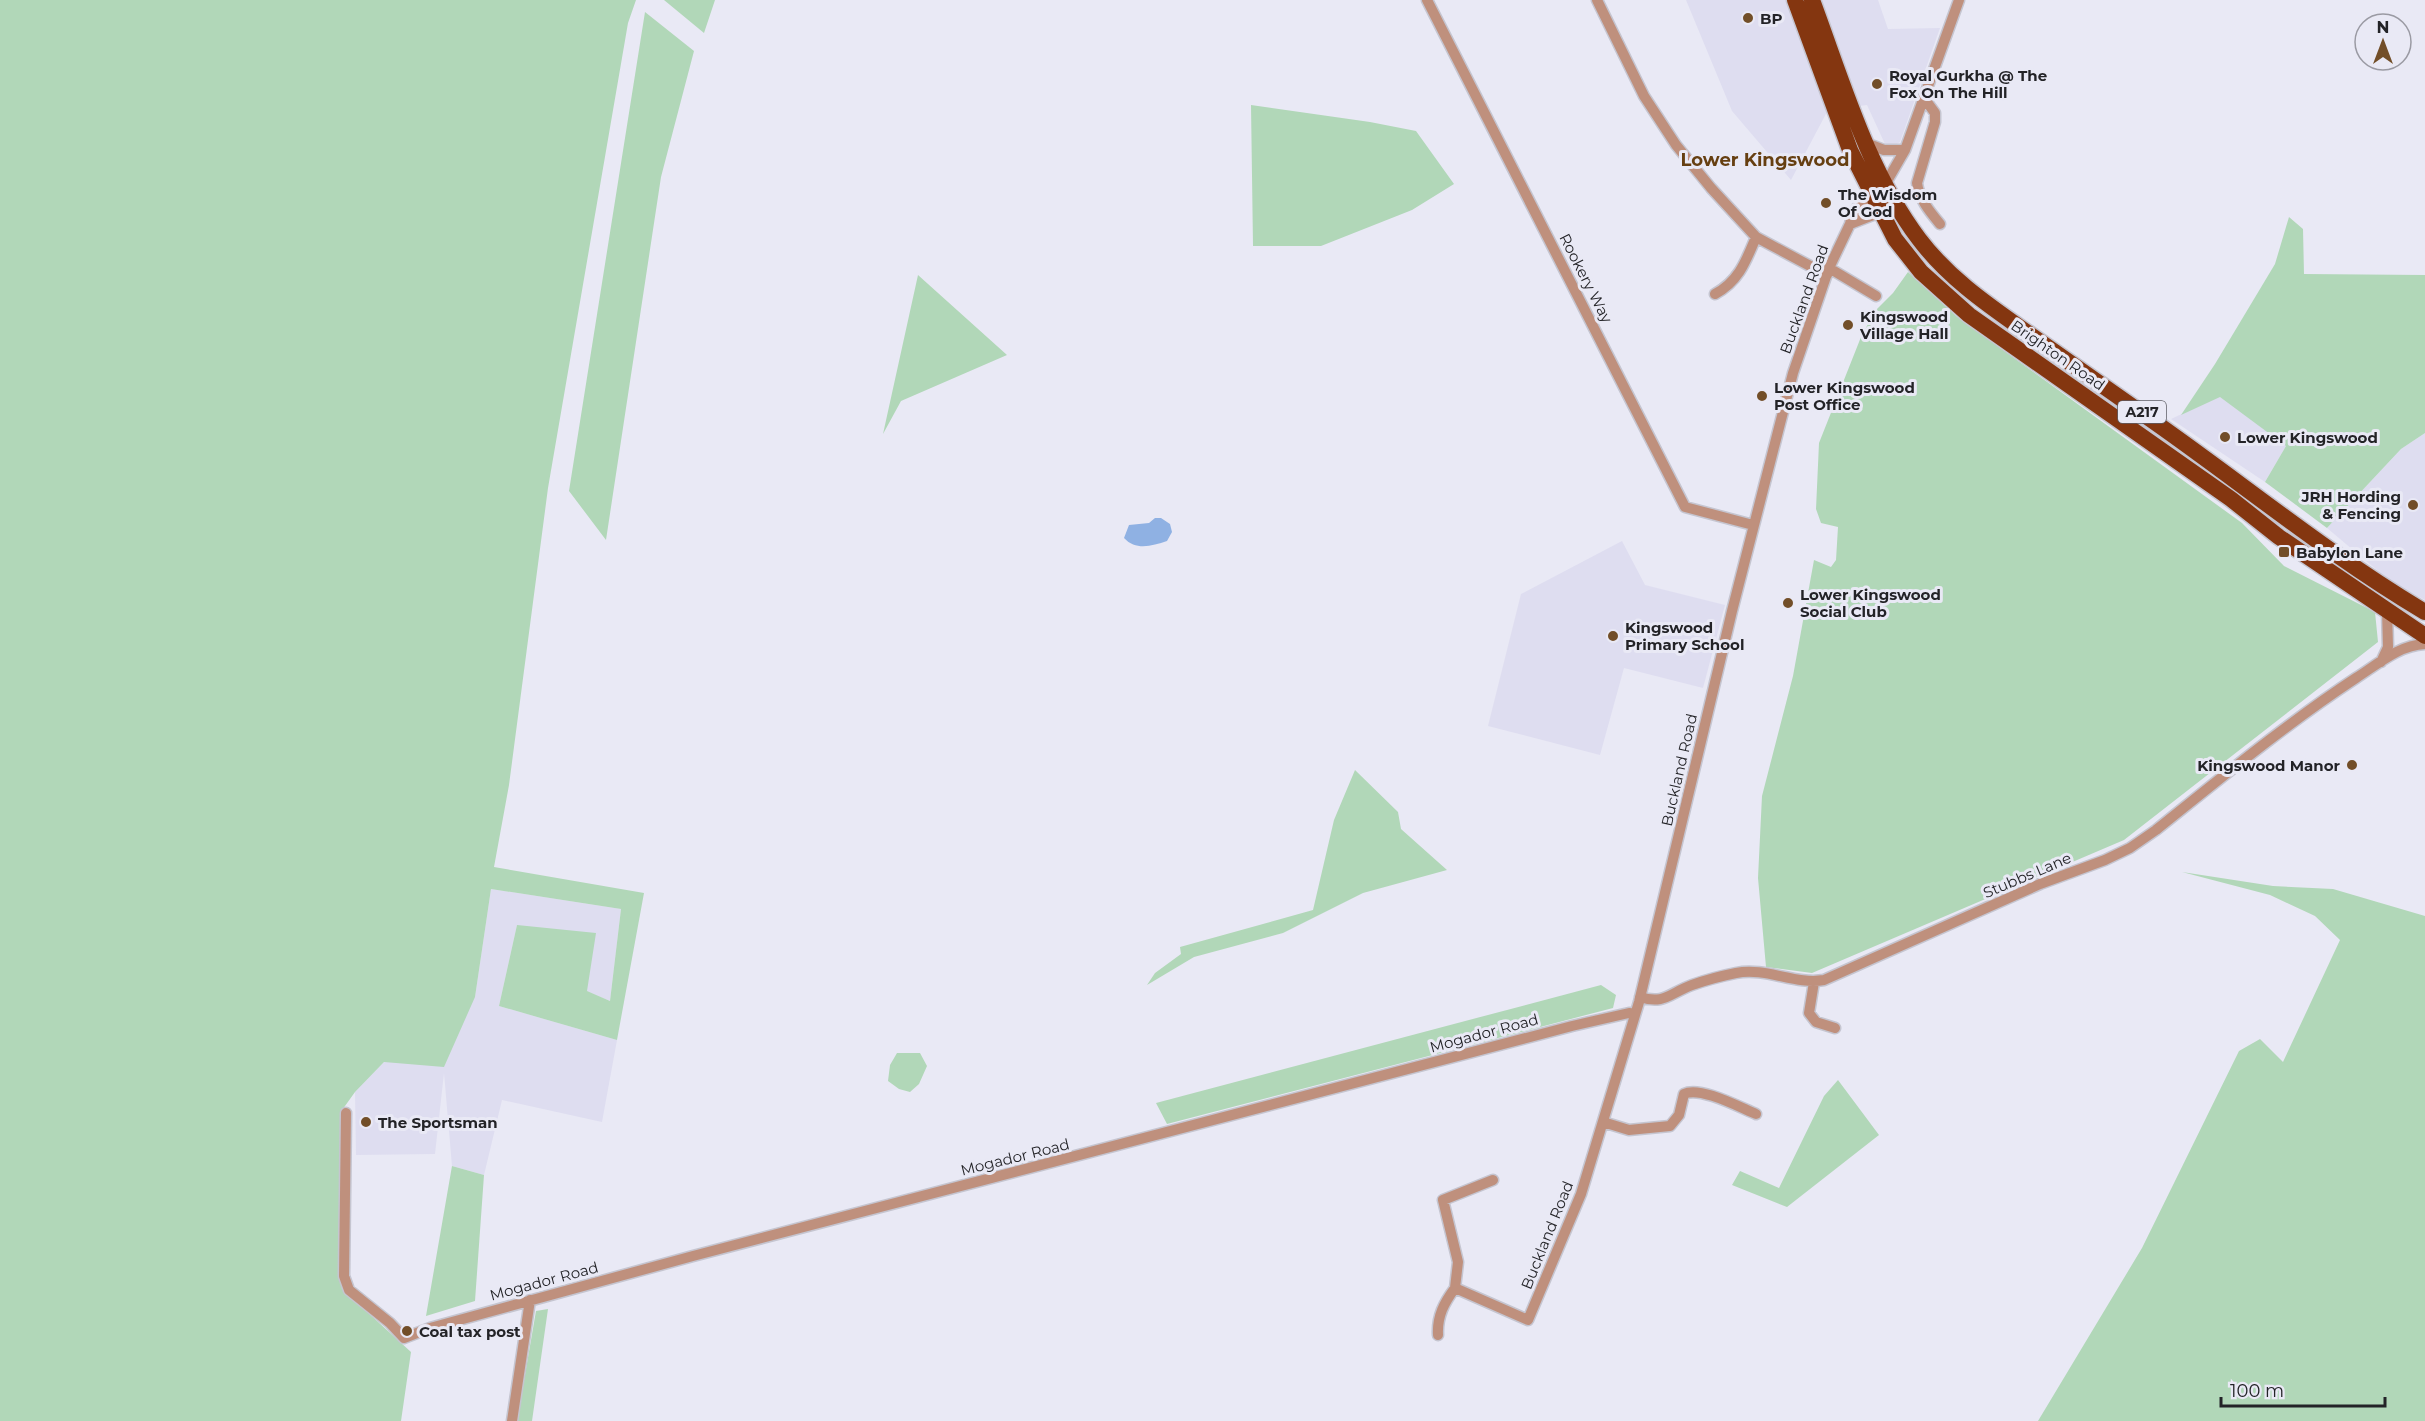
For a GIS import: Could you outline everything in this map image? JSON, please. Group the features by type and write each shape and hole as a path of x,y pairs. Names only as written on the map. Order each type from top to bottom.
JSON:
{"highway":[{"name":"Brighton Road","path":"1795,0 1850,150 1873,200 1895,238 1921,272 1969,315 2231,499 2279,537 2425,636"},
{"name":"Brighton Road","path":"1812,0 1866,143 1886,186 1917,238 1937,262 1980,300 2212,462 2374,582 2425,612"}],"street":[{"name":"Rookery Way","path":"1427,0 1685,507 1753,525"},
{"path":"1597,0 1644,96 1676,145 1711,188 1756,237 1876,296"},
{"path":"1873,200 1886,186 1905,150 1959,0"},
{"path":"1924,98 1935,113 1935,122 1917,183 1918,191 1927,208 1940,224"},
{"path":"1866,143 1884,150 1905,150"},
{"name":"Buckland Road","path":"1455,1288 1528,1320 1581,1194 1640,997 1753,525 1793,373 1828,272 1852,215 1861,202 1873,200"},
{"path":"1715,294 1729,287 1742,271 1756,237"},
{"path":"2381,662 2388,647 2387,610"},
{"name":"Stubbs Lane","path":"1640,997 1655,1001 1665,999 1688,986 1740,972 1775,974 1814,982 1824,981 2040,884 2130,848 2305,712 2395,652 2415,644 2425,644"},
{"path":"1814,982 1809,1013 1816,1022 1835,1028"},
{"name":"Mogador Road","path":"346,1113 344,1276 349,1290 390,1323 404,1338 430,1328 530,1300 1572,1026 1629,1013 1635,1014"},
{"path":"1603,1122 1629,1130 1670,1126 1678,1115 1684,1094 1690,1091 1706,1094 1756,1114"},
{"path":"1438,1335 1437,1321 1445,1302 1455,1288 1458,1262 1443,1200 1467,1188 1493,1180"},
{"path":"512,1421 530,1300"}],"shaded area":[{"path":"1686,0 1878,0 1888,29 1940,28 1900,142 1894,146 1885,144 1867,105 1828,110 1791,180 1732,111"},
{"path":"2220,396 2286,446 2265,482 2171,419"},
{"path":"2425,433 2425,600 2391,582 2327,528 2401,449"},
{"name":"Kingswood Primary School","path":"1622,541 1645,585 1725,605 1703,688 1624,668 1600,755 1488,726 1521,594"},
{"path":"491,889 621,909 610,1001 586,991 517,925 499,1006 617,1040 602,1122 502,1100 484,1175 452,1166 444,1073 435,1154 356,1155 355,1092 384,1062 475,997"}],"green space":[{"path":"0,0 636,0 628,23 548,488 509,785 494,867 644,893 617,1040 499,1006 517,925 596,933 587,991 610,1001 621,909 491,889 475,997 444,1067 384,1062 355,1092 340,1113 342,1289 411,1352 401,1421 0,1421"},
{"path":"664,0 715,0 704,33"},
{"path":"645,12 694,51 661,177 606,540 569,491"},
{"path":"1251,105 1416,131 1454,184 1412,210 1321,246 1253,246"},
{"path":"2289,217 2303,229 2304,274 2425,275 2425,433 2401,449 2327,528 2265,482 2286,446 2220,397 2181,415 2215,364 2275,264"},
{"path":"1908,272 1956,316 2242,523 2284,566 2375,612 2378,642 2124,840 1812,973 1766,967 1758,878 1762,796 1793,676 1814,560 1831,567 1836,560 1838,527 1821,523 1816,509 1819,443 1861,337 1875,311 1893,293"},
{"path":"918,275 1007,355 901,401 883,434"},
{"path":"1355,770 1398,812 1401,829 1447,870 1363,893 1283,933 1194,957 1147,985 1155,973 1181,954 1180,947 1313,910 1334,820"},
{"path":"2182,872 2273,886 2333,889 2425,916 2425,1421 2038,1421 2142,1248 2239,1051 2260,1039 2283,1062 2340,940 2315,916 2270,895"},
{"path":"1601,985 1616,995 1613,1008 1167,1124 1156,1103"},
{"path":"897,1053 920,1053 927,1066 919,1084 910,1092 899,1089 888,1081 890,1065"},
{"path":"1838,1080 1879,1135 1787,1207 1732,1185 1740,1171 1779,1188 1824,1096"},
{"path":"452,1166 484,1175 475,1301 426,1316"},
{"path":"548,1309 532,1421 517,1421 536,1311"}],"water":[{"path":"1155,518 1161,518 1170,524 1172,532 1167,541 1150,546 1139,546 1124,538 1129,525 1149,523"}],"place":[{"name":"BP","path":"1748,18"},
{"name":"Royal Gurkha @ The Fox On The Hill","path":"1877,84"},
{"name":"The Wisdom Of God","path":"1826,203"},
{"name":"Kingswood Village Hall","path":"1848,325"},
{"name":"Lower Kingswood Post Office","path":"1762,396"},
{"name":"Lower Kingswood","path":"2225,437"},
{"name":"JRH Hording & Fencing","path":"2413,505"},
{"name":"Babylon Lane","path":"2284,552"},
{"name":"Lower Kingswood Social Club","path":"1788,603"},
{"name":"Kingswood Primary School","path":"1613,636"},
{"name":"Kingswood Manor","path":"2352,765"},
{"name":"The Sportsman","path":"366,1122"},
{"name":"Coal tax post","path":"407,1331"}],"district":[{"name":"Lower Kingswood","path":"1765,160"}]}
